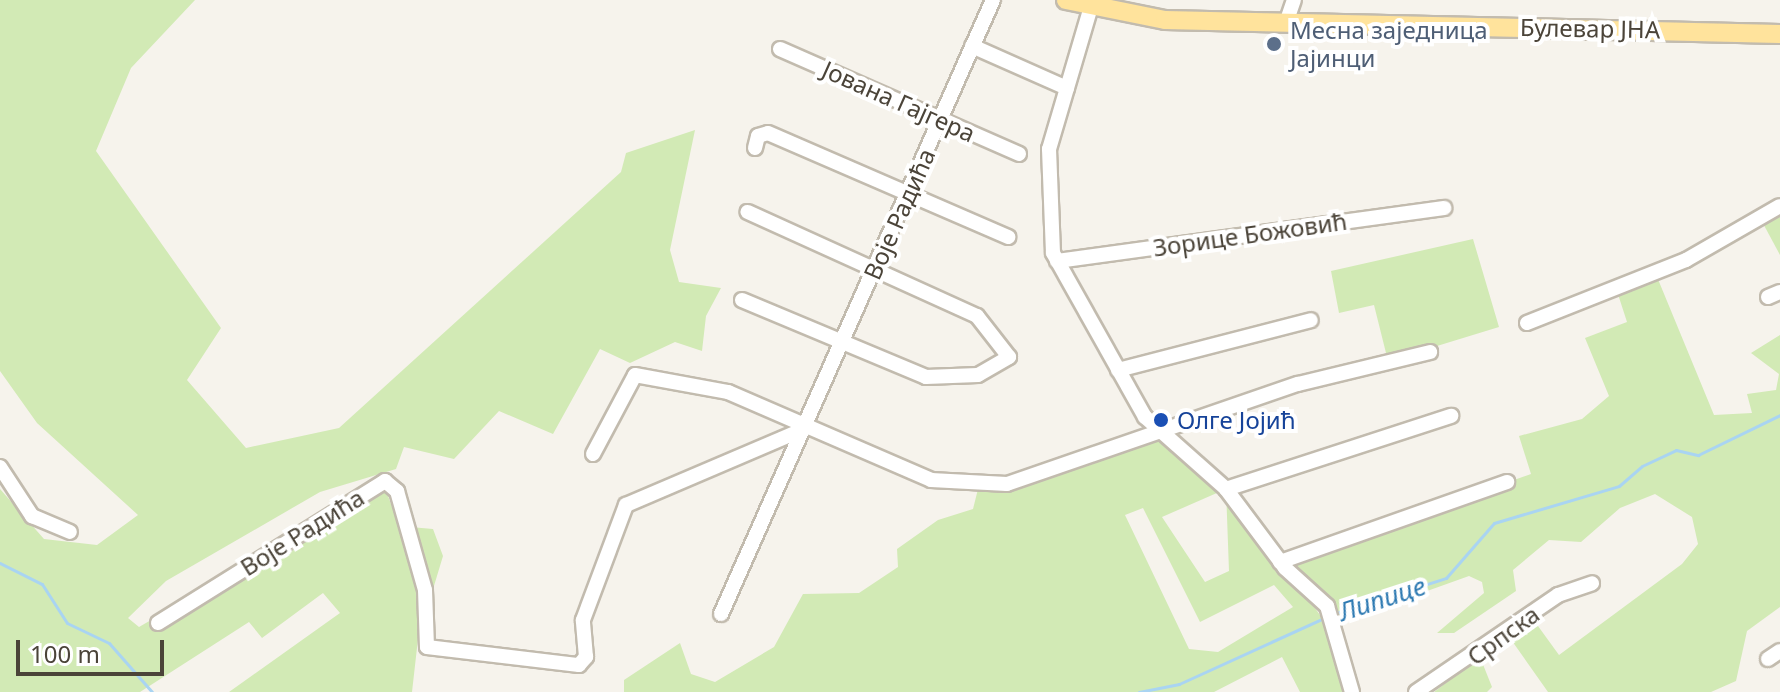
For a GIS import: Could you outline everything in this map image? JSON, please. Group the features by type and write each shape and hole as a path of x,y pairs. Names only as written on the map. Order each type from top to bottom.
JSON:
{"main road":[{"name":"Булевар ЈНА","path":"1066,0 1090,10 1286,23 1780,34"}],"street":[{"name":"Воје Радића","path":"721,614 993,0"},
{"path":"1286,23 1294,0"},
{"path":"1090,10 1047,168 1057,261 1118,370 1163,436 1226,489 1280,562 1331,615 1352,692"},
{"path":"972,46 1067,88"},
{"name":"Јована Гајгера","path":"780,49 1019,154"},
{"path":"755,148 758,136 768,133 1008,237"},
{"path":"1527,323 1677,264 1780,206"},
{"name":"Зорице Божовић","path":"1057,261 1444,208"},
{"path":"742,300 842,344 937,379 1005,365 1006,348 984,321 748,212"},
{"path":"1118,370 1311,320"},
{"path":"593,454 635,375 728,392 804,429 921,477 969,487 1030,479 1163,436 1298,384 1430,352"},
{"path":"1226,489 1451,416"},
{"name":"Воје Радића","path":"158,623 385,481 397,491 425,590 427,647 579,665 586,657 583,620 626,505 804,429"},
{"path":"0,467 32,516 70,532"},
{"path":"1280,562 1507,482"},
{"name":"Српска","path":"1416,692 1568,589 1592,583"}],"green space":[{"path":"0,0 195,0 131,68 96,151 221,328 187,380 246,448 339,428 621,172 626,153 695,130 670,250 679,282 721,288 706,316 702,351 675,342 630,363 600,349 553,434 499,411 454,459 404,447 396,469 320,492 166,581 128,618 139,627 384,485 399,526 433,529 443,556 418,639 412,692 229,692 340,613 323,593 262,638 249,622 140,692 0,692 0,489 44,539 97,545 138,515 37,423 0,371"},
{"path":"1780,206 1780,255 1759,216"},
{"path":"1473,239 1499,327 1388,361 1374,305 1339,313 1331,271"},
{"path":"1655,272 1714,415 1752,413 1747,394 1776,390 1779,374 1751,353 1780,335 1780,607 1747,631 1736,681 1711,692 1548,692 1505,631 1530,615 1559,655 1682,564 1698,544 1692,517 1655,494 1620,508 1581,542 1549,540 1513,570 1516,591 1454,633 1437,633 1484,593 1482,582 1469,576 1335,624 1325,605 1294,578 1329,628 1345,692 1300,692 1282,657 1214,692 624,692 624,680 680,643 691,674 715,682 774,647 803,594 859,593 898,567 897,549 938,520 973,509 978,489 1163,436 1226,489 1281,562 1531,474 1519,436 1582,419 1609,396 1585,338 1627,322 1615,285","holes":["1226,489 1229,571 1205,582 1162,517","1143,508 1200,622 1274,585 1293,607 1218,652 1189,649 1125,515"]},
{"path":"1480,657 1492,687 1487,692 1434,692"}],"waterway":[{"name":"Липице","path":"1333,614 1446,578 1494,523 1619,486 1642,466 1676,450 1698,455 1780,415"},
{"path":"0,563 42,584 67,623 109,643 152,692"},
{"name":"Липице","path":"1139,692 1179,684 1326,617"}],"place":[{"name":"Месна заједница Јајинци","path":"1274,44"},
{"name":"Олге Јојић","path":"1161,420"}]}
